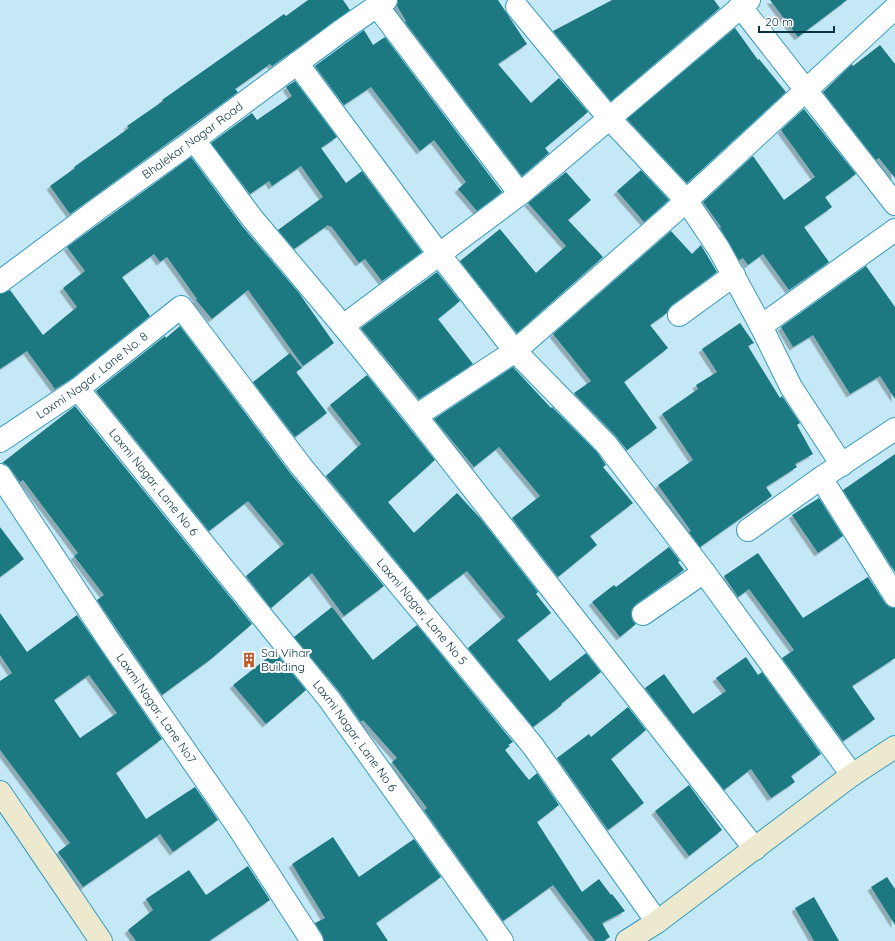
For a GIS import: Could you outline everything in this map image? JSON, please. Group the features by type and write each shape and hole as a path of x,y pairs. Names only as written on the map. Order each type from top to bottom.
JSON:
{"street":[{"name":"Bhalekar Nagar Road","path":"0,282 342,30 382,3"},
{"path":"382,3 520,194"},
{"path":"343,326 520,194 745,3 806,90 895,204"},
{"path":"517,7 609,118 686,200 719,249 734,275 791,387 842,465"},
{"path":"416,416 516,351 674,212 890,11"},
{"path":"297,63 439,254 516,351 606,444 704,572 852,775"},
{"path":"194,140 252,218 416,416 755,849"},
{"path":"761,326 895,230"},
{"path":"679,315 734,275"},
{"name":"Laxmi Nagar, Lane No. 8","path":"0,441 78,389 181,307"},
{"name":"Laxmi Nagar, Lane No 5","path":"181,307 300,466 533,746 657,922"},
{"name":"Laxmi Nagar, Lane No 6","path":"78,389 329,699 502,941"},
{"path":"748,530 821,478 895,429"},
{"name":"Laxmi Nagar, Lane No7","path":"0,475 108,639 236,824 312,941"},
{"path":"821,478 895,596"},
{"path":"643,614 704,572"},
{"path":"627,941 657,922 852,775 895,747"},
{"path":"0,792 101,941"}],"building":[{"path":"308,0 343,0 350,10 272,66 270,64 235,89 238,92 70,214 50,186 129,128 127,126 163,101 162,100 284,14 286,16"},
{"path":"398,0 498,0 527,44 498,64 531,103 559,78 588,112 545,148 549,153 522,176 405,22 406,21 397,6"},
{"path":"612,0 714,0 720,8 611,101 553,31"},
{"path":"770,0 847,0 798,37"},
{"path":"735,28 758,60 759,59 786,92 687,183 627,119"},
{"path":"364,30 373,45 385,37 502,192 477,211 458,189 466,182 434,140 420,151 371,87 344,105 315,66"},
{"path":"880,45 895,64 895,178 879,158 876,160 823,92 852,64 853,66"},
{"path":"295,81 337,137 321,148 346,183 362,171 422,252 382,281 365,259 359,263 331,226 330,227 328,225 294,249 278,230 323,197 301,166 272,186 269,181 250,194 211,143 252,113 257,120 292,96 286,87"},
{"path":"804,109 856,174 825,197 832,207 804,227 829,262 789,290 763,254 748,265 743,258 739,260 720,228 721,227 703,202 753,156 784,200 815,177 781,130"},
{"path":"191,157 242,226 299,293 334,343 303,366 248,290 212,319 196,300 197,299 167,257 160,262 154,254 122,277 150,316 71,379 55,389 27,351 0,369 0,294 10,290 43,335 77,307 63,288 85,271 67,247"},
{"path":"641,170 669,200 644,222 617,191"},
{"path":"566,172 591,200 568,220 603,257 517,333 460,261 500,229 536,273 566,246 528,203"},
{"path":"671,231 692,254 701,245 717,272 672,305 667,313 650,325 668,348 624,382 657,428 627,450 615,435 574,393 591,381 553,334"},
{"path":"866,266 895,307 895,399 880,376 850,394 813,335 793,347 781,327"},
{"path":"437,272 460,301 438,319 473,364 419,399 361,328"},
{"path":"740,323 754,343 748,346 780,398 782,396 800,423 797,425 813,454 795,464 797,467 766,487 772,496 700,547 689,532 691,531 658,485 693,460 662,414 698,389 696,385 717,372 702,349"},
{"path":"180,326 291,474 384,586 344,616 312,573 271,608 246,576 284,544 248,501 209,531 96,391 165,336 166,338"},
{"path":"290,353 302,368 296,372 327,413 295,437 253,382"},
{"path":"513,367 551,408 552,407 597,452 606,465 603,467 633,503 590,536 597,545 558,577 512,518 540,496 499,447 474,467 434,419"},
{"path":"367,375 435,460 388,502 414,533 457,493 481,519 538,592 536,594 551,613 517,640 550,681 586,653 601,672 533,727 468,648 505,617 467,571 428,600 326,476 361,444 330,405"},
{"path":"75,406 252,624 211,659 162,695 97,600 104,595 74,556 78,553 23,480 20,482 10,468 6,464 2,463"},
{"path":"895,454 895,572 843,490"},
{"path":"819,498 843,536 818,553 792,515"},
{"path":"0,527 24,559 0,577"},
{"path":"669,547 680,561 678,562 684,570 636,604 632,609 631,615 636,624 620,637 592,602 614,585 616,587"},
{"path":"758,553 803,618 868,577 885,603 889,607 895,608 895,658 852,686 875,719 843,741 782,658 794,650 749,589 738,597 724,576"},
{"path":"332,607 373,660 417,625 513,742 508,745 510,746 505,750 529,780 537,773 559,805 537,822 582,892 599,879 625,911 602,923 610,937 604,941 595,941 553,885 503,921 424,810 427,808 392,762 397,758 363,720 361,722 339,691 294,637"},
{"path":"0,613 27,652 77,615 162,739 116,773 146,819 195,787 218,820 173,852 160,834 83,887 58,852 70,843 0,750 0,681 12,673 0,655","holes":["89,675 117,713 80,738 54,700"]},
{"path":"275,652 306,690 266,724 233,685"},
{"path":"746,657 758,675 762,672 821,754 791,776 795,782 771,798 751,769 724,790 645,688 664,674 693,714 726,691 716,678"},
{"path":"628,707 646,730 611,759 644,803 608,830 557,758 589,734 591,737"},
{"path":"689,785 722,830 689,856 655,811"},
{"path":"333,837 359,877 414,839 441,877 376,923 388,941 324,941 322,934 315,923 325,918 292,864"},
{"path":"248,866 270,900 209,941 136,941 128,930 153,910 146,899 189,870 206,895"},
{"path":"887,877 895,889 895,925 871,887"},
{"path":"814,897 839,941 814,941 795,908"}],"place":[{"name":"Sai Vihar Building","path":"249,660"}]}
